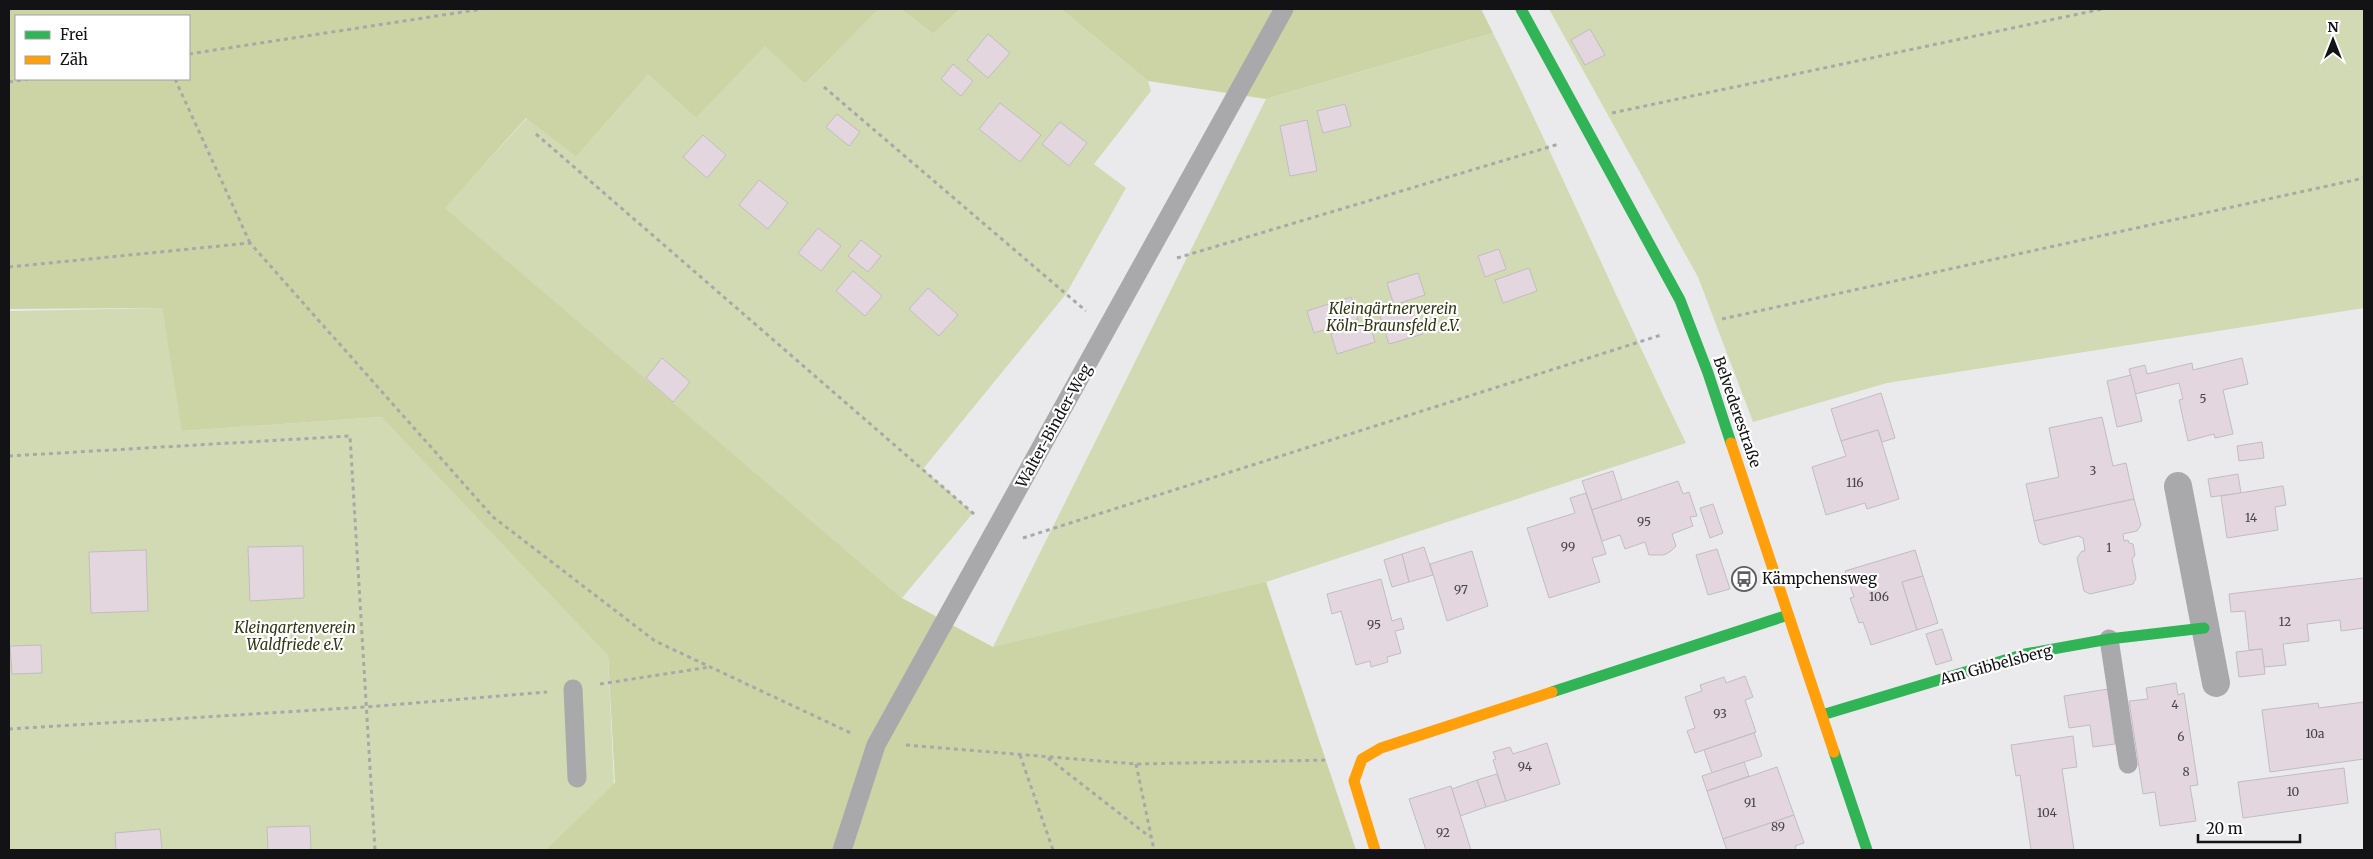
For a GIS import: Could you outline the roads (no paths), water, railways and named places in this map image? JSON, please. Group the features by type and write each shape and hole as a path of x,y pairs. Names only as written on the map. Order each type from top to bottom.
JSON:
{"street":[{"name":"Belvederestraße","path":"1521,9 1588,135 1680,300 1708,373 1867,850"},
{"path":"2178,486 2216,683"},
{"path":"1375,850 1354,781 1362,759 1381,748 1788,615"},
{"name":"Am Gibbelsberg","path":"1822,715 2025,654 2109,640 2204,628"}],"lane":[{"name":"Walter-Binder-Weg","path":"842,850 876,746 1284,9"},
{"path":"2109,640 2128,764"},
{"path":"566,690 576,778"}],"place":[{"name":"Kämpchensweg","path":"1744,579"}],"park label":[{"name":"Kleingärtnerverein Köln-Braunsfeld e.V.","path":"1393,318"},
{"name":"Kleingartenverein Waldfriede e.V.","path":"295,636"}]}
